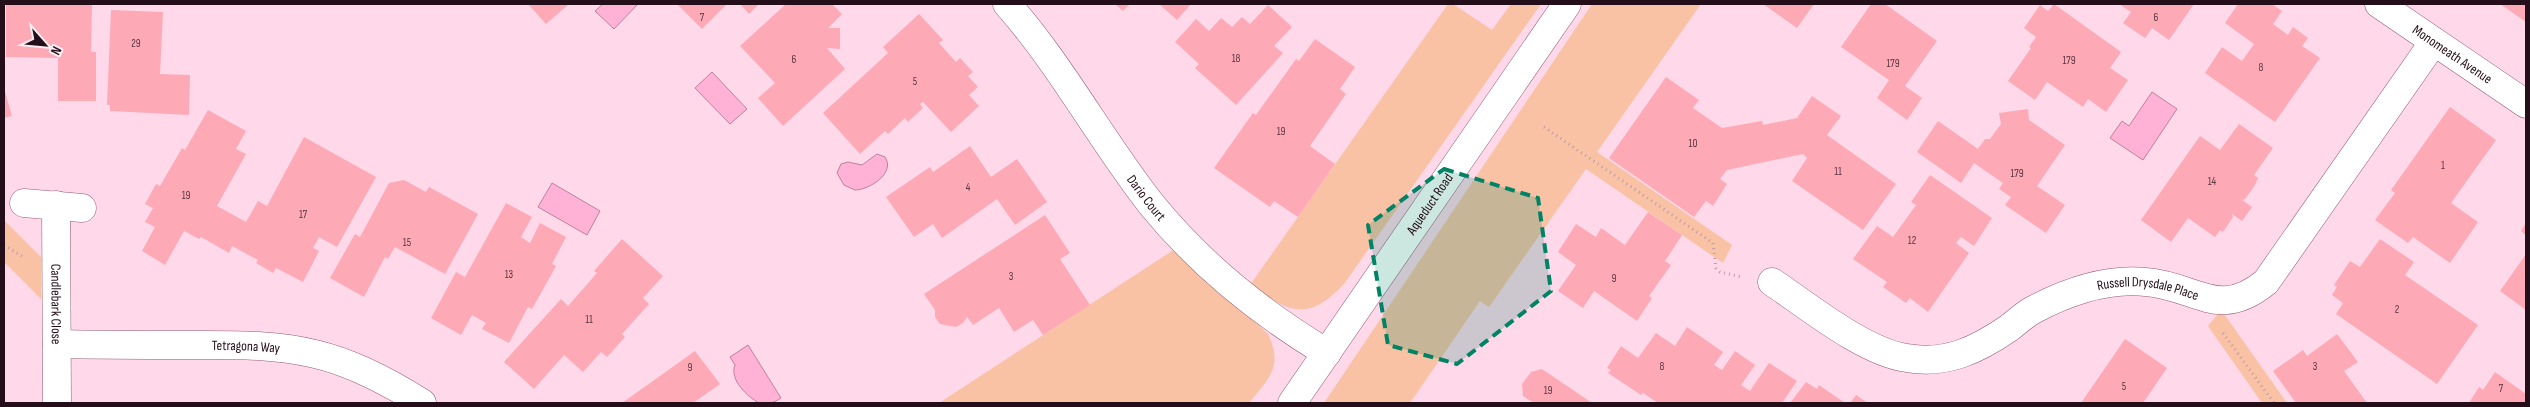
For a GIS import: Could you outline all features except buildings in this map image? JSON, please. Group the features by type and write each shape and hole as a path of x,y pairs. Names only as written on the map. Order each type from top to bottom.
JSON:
{"street":[{"name":"Dario Court","path":"1007,4 1065,78 1120,162 1153,205 1193,248 1244,294 1289,330 1327,354"},
{"name":"Aqueduct Road","path":"1292,403 1567,4"},
{"name":"Monomeath Avenue","path":"2379,4 2526,104"},
{"name":"Russell Drysdale Place","path":"1772,282 1856,337 1883,352 1905,358 1924,360 1946,360 1969,352 1990,340 2031,311 2092,286 2144,281 2170,285 2223,302 2239,299 2254,292 2266,282 2434,43"},
{"name":"Candlebark Close","path":"24,203 69,207 57,344 56,403"},
{"name":"Tetragona Way","path":"57,344 281,347 317,354 356,367 394,385 422,403"}],"path":[{"path":"1544,127 1713,243 1716,268 1720,272 1772,282"},
{"path":"2206,298 2212,317 2274,403"}],"highlighted area":[{"path":"1444,169 1538,198 1551,291 1457,364 1388,345 1368,225"}],"shaded area":[{"path":"603,4 638,4 614,29 595,11"},
{"path":"1448,4 1453,4 1492,30 1511,4 1541,4 1344,284 1331,296 1308,309 1287,307 1276,302 1250,285"},
{"path":"1592,4 1701,4 1597,152 1732,245 1723,263 1586,169 1489,307 1480,301 1410,403 1324,403"},
{"path":"712,72 747,109 730,124 695,88"},
{"path":"2152,92 2177,109 2143,160 2110,138 2122,121 2129,126"},
{"path":"877,154 885,157 887,163 887,169 879,180 867,187 855,190 844,185 837,173 841,164 848,162 862,165"},
{"path":"552,183 600,211 587,235 538,207"},
{"path":"4,220 41,257 41,299 4,262"},
{"path":"1175,249 1268,334 1273,345 1274,364 1272,372 1249,403 939,403"},
{"path":"2218,314 2224,314 2287,403 2262,403 2208,326"},
{"path":"748,345 781,398 776,401 767,404 759,403 750,397 737,382 734,371 735,365 730,357"}]}
